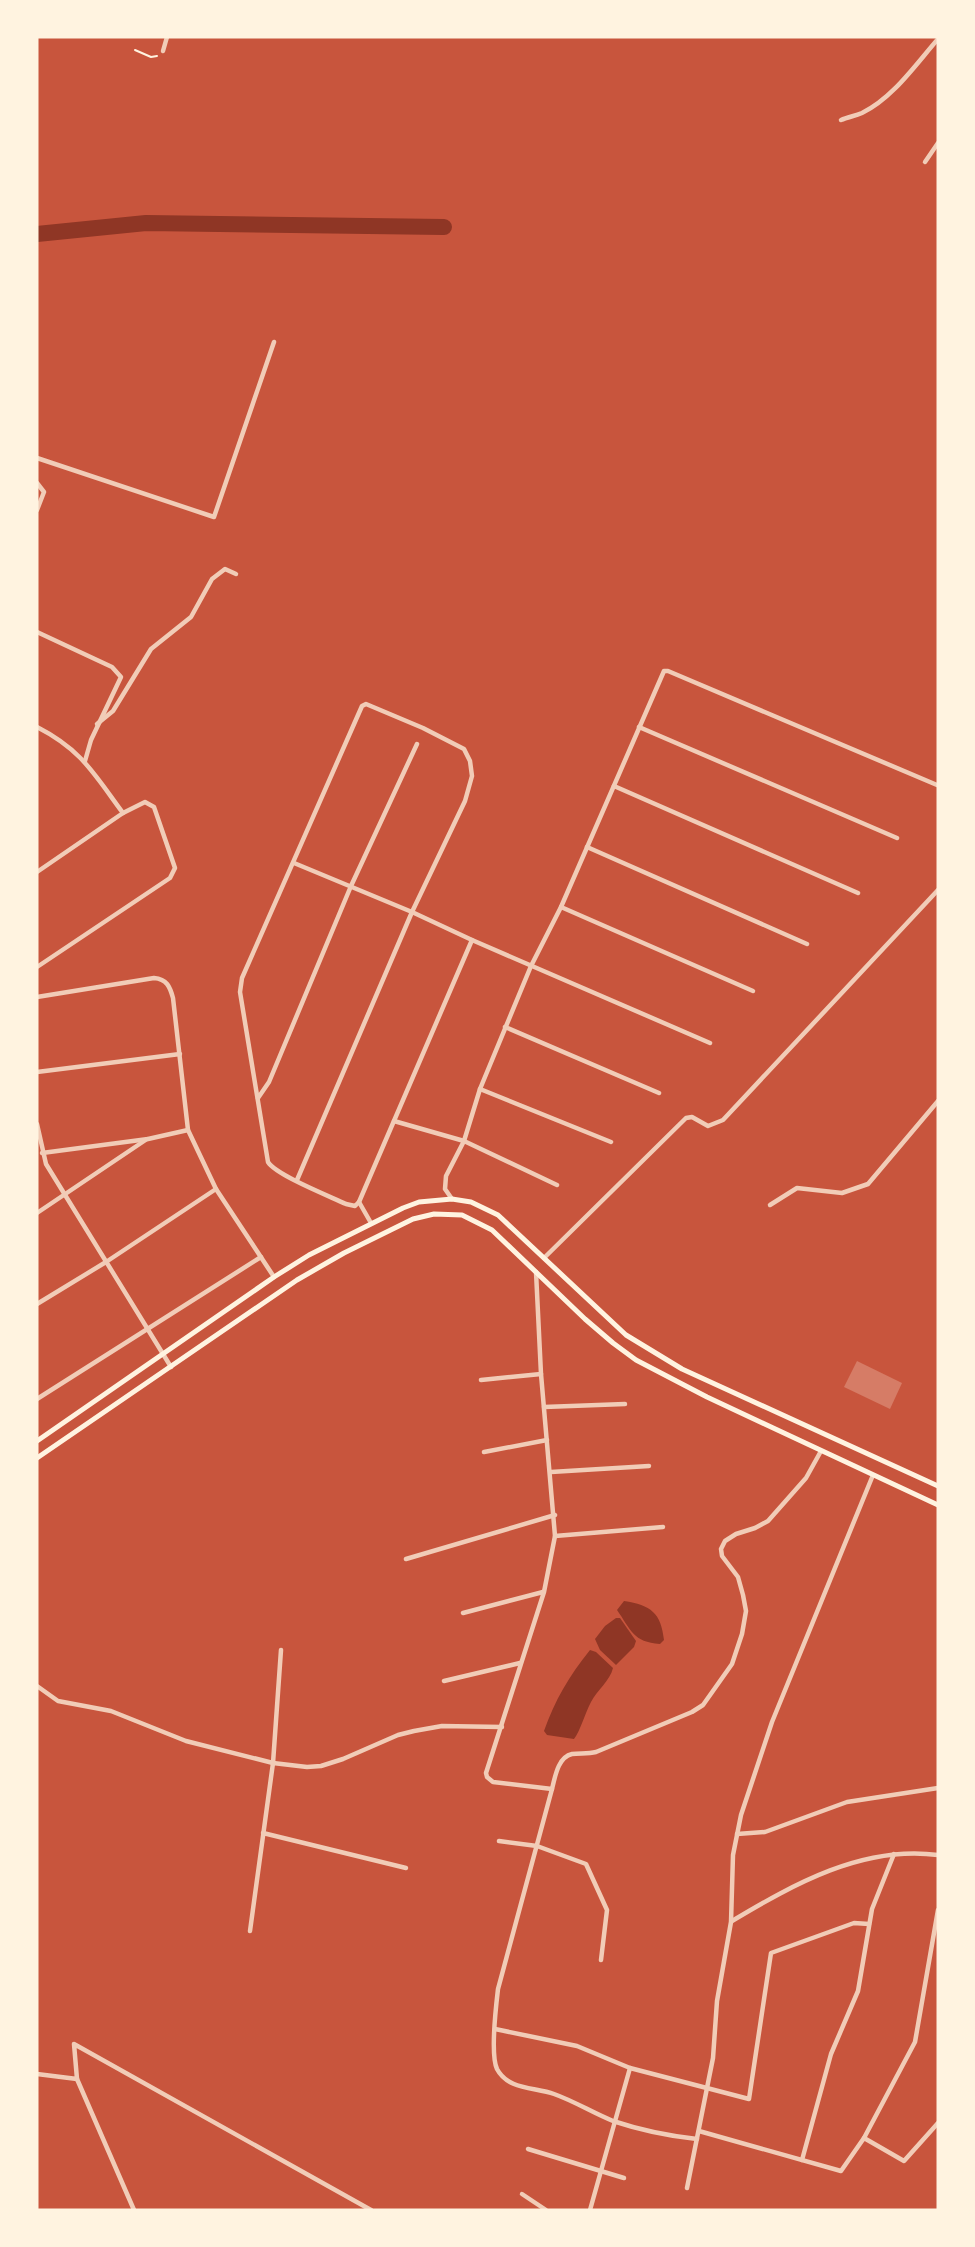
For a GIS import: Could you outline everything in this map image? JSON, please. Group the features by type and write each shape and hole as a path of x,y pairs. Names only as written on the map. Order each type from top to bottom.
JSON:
{"main road":[{"path":"37,1441 309,1255 419,1202 452,1199 471,1202 498,1215 626,1335 682,1369 938,1486"},
{"path":"37,1458 298,1280 344,1253 413,1219 450,1214 476,1221 492,1230 585,1319 612,1343 645,1366 938,1504"},
{"path":"585,1319 596,1307"},
{"path":"902,1488 907,1472"}],"street":[{"path":"163,51 167,37"},
{"path":"841,120 862,113 891,92 938,39"},
{"path":"925,162 938,143"},
{"path":"37,458 214,517 274,342"},
{"path":"37,483 43,488 43,496 37,510"},
{"path":"97,724 113,711 151,649 191,617 212,579 225,569 236,573"},
{"path":"37,632 112,667 121,677 97,724 85,761"},
{"path":"452,1199 445,1189 446,1176 464,1142 480,1088 531,966 561,907 661,674 668,671 937,785"},
{"path":"297,1181 412,912 465,801 472,776 470,761 464,749 371,705 362,706 242,978 240,992 268,1162 272,1168 297,1181 346,1204 355,1206 359,1202 472,940"},
{"path":"37,727 61,740 85,761 123,813"},
{"path":"639,727 897,838"},
{"path":"258,1098 269,1082 351,886 417,744"},
{"path":"614,786 858,893"},
{"path":"37,967 170,878 175,868 154,807 145,802 123,813 39,868"},
{"path":"587,847 807,944"},
{"path":"294,863 710,1043"},
{"path":"544,1258 686,1118 692,1117 708,1126 723,1120 938,890"},
{"path":"561,907 754,991"},
{"path":"37,997 160,979 167,982 171,989 188,1130 216,1189 274,1277"},
{"path":"505,1027 659,1093"},
{"path":"37,1072 180,1054"},
{"path":"480,1088 611,1142"},
{"path":"770,1205 797,1188 842,1194 868,1184 938,1101"},
{"path":"394,1121 464,1142 558,1185"},
{"path":"37,1124 46,1164 171,1367"},
{"path":"42,1153 148,1139 188,1130"},
{"path":"37,1213 148,1139"},
{"path":"37,1304 216,1189"},
{"path":"359,1202 371,1223"},
{"path":"37,1399 261,1257"},
{"path":"536,1272 541,1374 555,1536 544,1592 486,1773 493,1782 552,1789"},
{"path":"481,1380 541,1374"},
{"path":"544,1407 625,1404"},
{"path":"484,1452 547,1440"},
{"path":"697,2139 672,2136 614,2121 555,2094 513,2085 504,2079 495,2062 498,1989 562,1761 569,1754 596,1752 703,1705 732,1664 746,1611 738,1577 722,1556 721,1549 725,1541 736,1534 768,1521 806,1478 821,1451"},
{"path":"551,1472 649,1466"},
{"path":"687,2188 709,2088 717,2001 731,1922 733,1855 737,1834 754,1772 772,1722 873,1475"},
{"path":"406,1559 555,1515"},
{"path":"555,1536 663,1527"},
{"path":"463,1613 544,1592"},
{"path":"250,1931 273,1763 281,1650"},
{"path":"444,1681 520,1663"},
{"path":"37,1686 58,1700 111,1711 186,1741 273,1763 307,1767 343,1759 398,1735 442,1726 502,1727"},
{"path":"737,1834 765,1832 847,1802 938,1788"},
{"path":"263,1833 406,1868"},
{"path":"499,1841 537,1846 586,1864 607,1910 601,1960"},
{"path":"731,1922 820,1873 858,1861 894,1854 938,1855"},
{"path":"802,2160 831,2054 858,1991 872,1909 894,1854"},
{"path":"699,2131 841,2171 864,2138 915,2042 938,1910"},
{"path":"495,2029 577,2046 630,2068 749,2099 771,1953 853,1923 869,1924"},
{"path":"134,2210 77,2079 74,2044 371,2210"},
{"path":"590,2210 630,2068"},
{"path":"37,2074 77,2079"},
{"path":"864,2138 904,2161 938,2123"},
{"path":"528,2149 624,2178"},
{"path":"522,2194 546,2210"}],"path":[{"path":"135,50 151,57 160,55 163,51"}],"shaded area":[{"path":"624,1601 641,1605 653,1612 663,1631 664,1640 660,1644 638,1638 630,1629 617,1610"},
{"path":"620,1618 636,1641 634,1647 616,1665 600,1650 595,1639 605,1626"},
{"path":"590,1650 596,1652 613,1668 611,1673 591,1702 574,1739 547,1735 544,1731 558,1699"}],"building":[{"path":"857,1361 902,1383 890,1409 844,1387"}],"waterway":[{"path":"37,234 146,223 444,227"}]}
